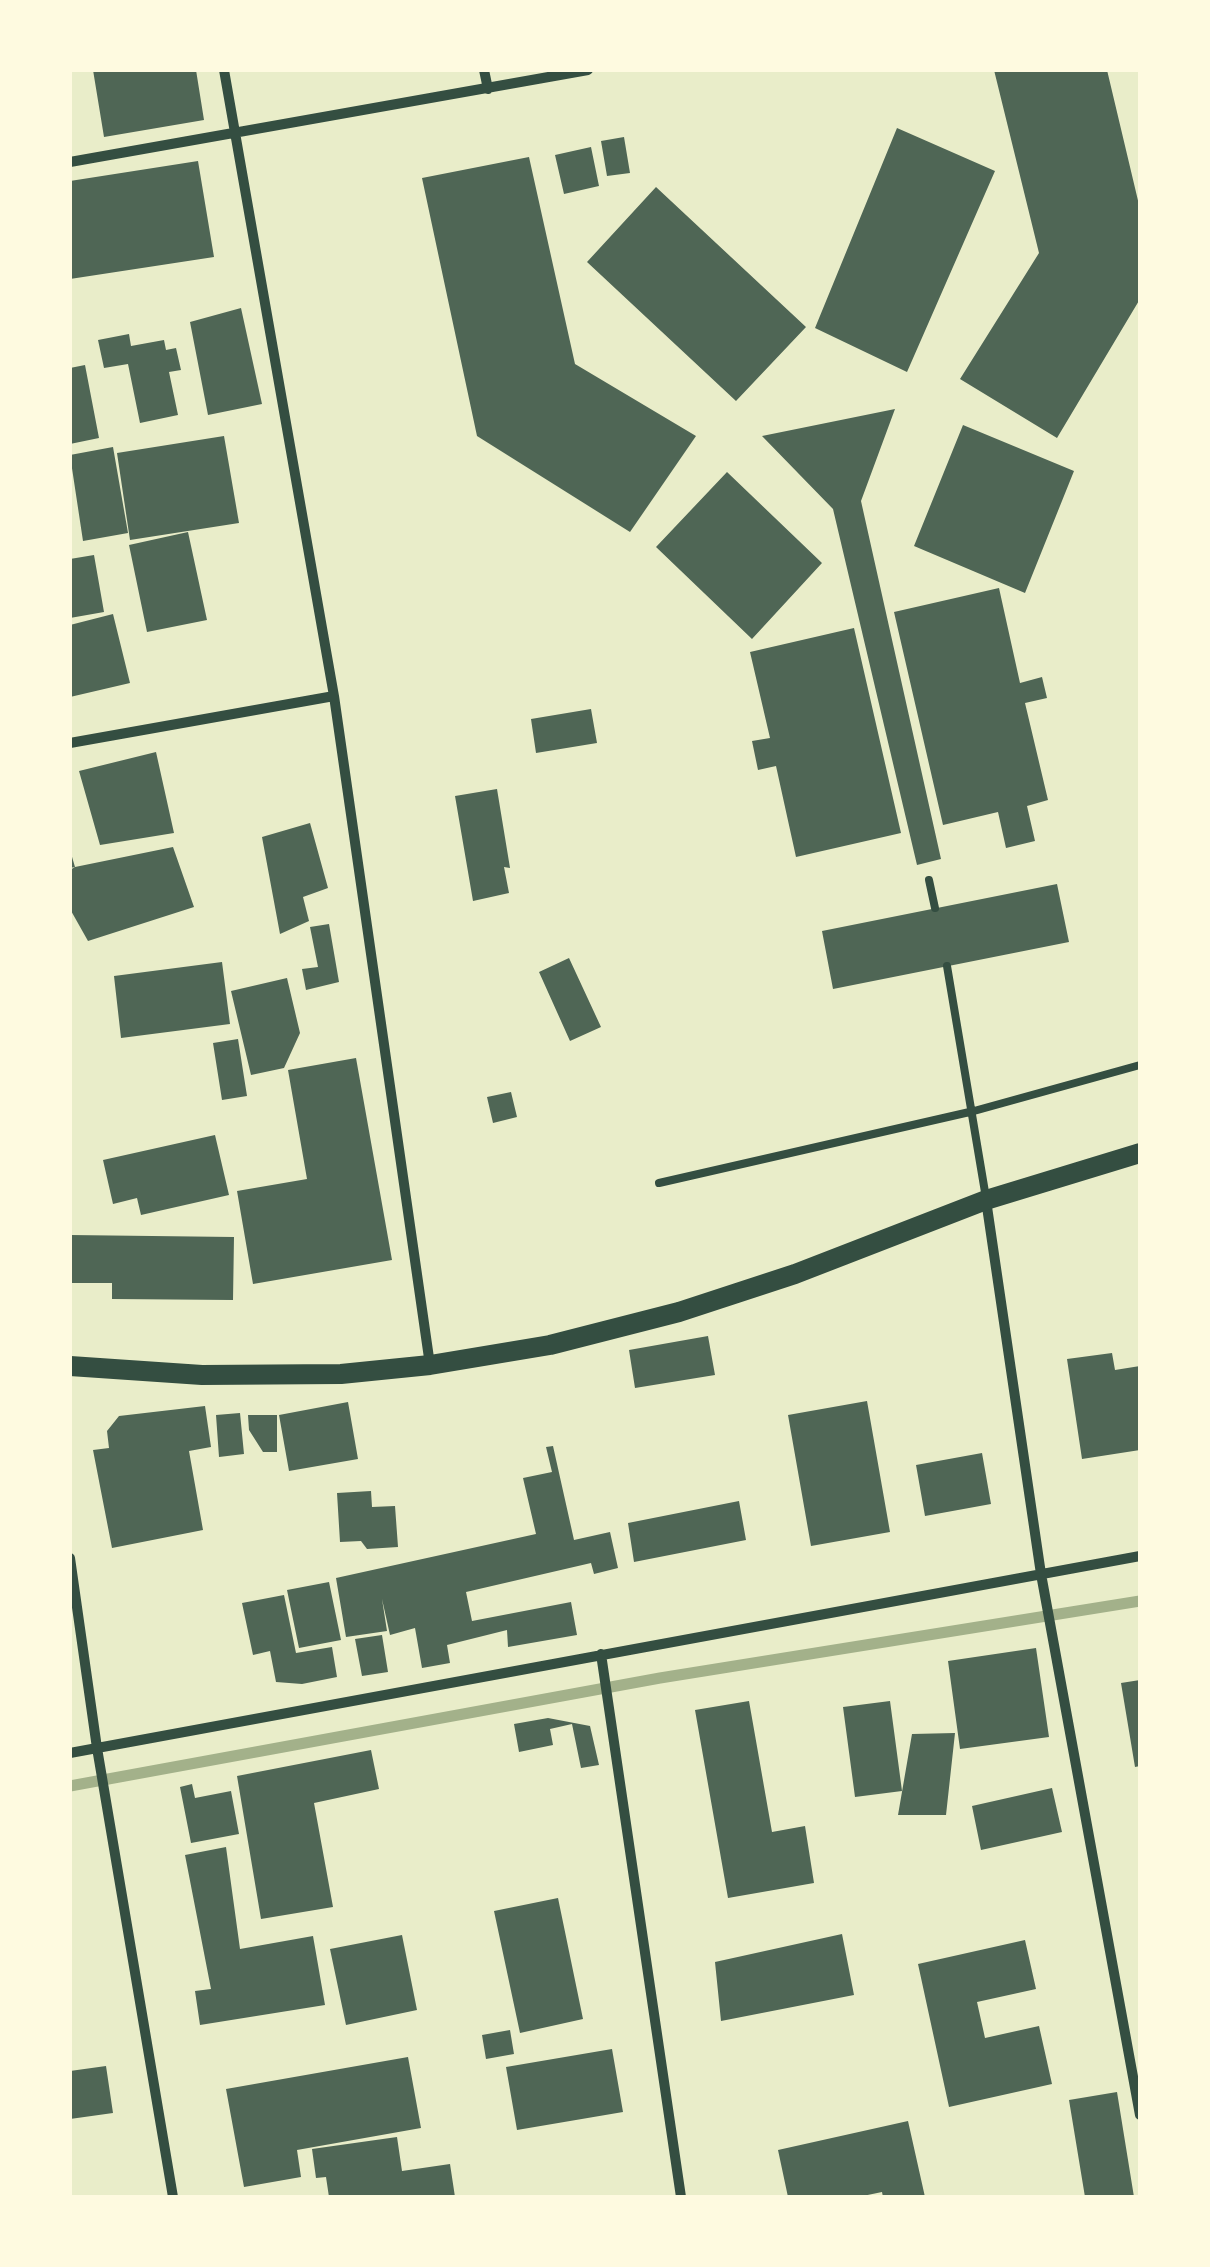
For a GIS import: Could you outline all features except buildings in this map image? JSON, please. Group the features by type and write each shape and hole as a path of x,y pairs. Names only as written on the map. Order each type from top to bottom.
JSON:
{"main road":[{"path":"70,1366 202,1376 341,1374 430,1365 550,1345 679,1312 795,1274 986,1200 1140,1153"}],"street":[{"path":"224,70 334,696 430,1365"},
{"path":"484,70 488,90"},
{"path":"70,162 588,70"},
{"path":"70,743 334,696"},
{"path":"986,1200 1041,1574 1140,2114"},
{"path":"70,1753 1140,1556"},
{"path":"70,1558 96,1748 173,2197"},
{"path":"601,1654 681,2197"}],"lane":[{"path":"929,880 935,908"},
{"path":"947,966 986,1200"},
{"path":"659,1183 974,1110 1140,1065"}],"waterway":[{"path":"70,1786 660,1678 1140,1601"}]}
